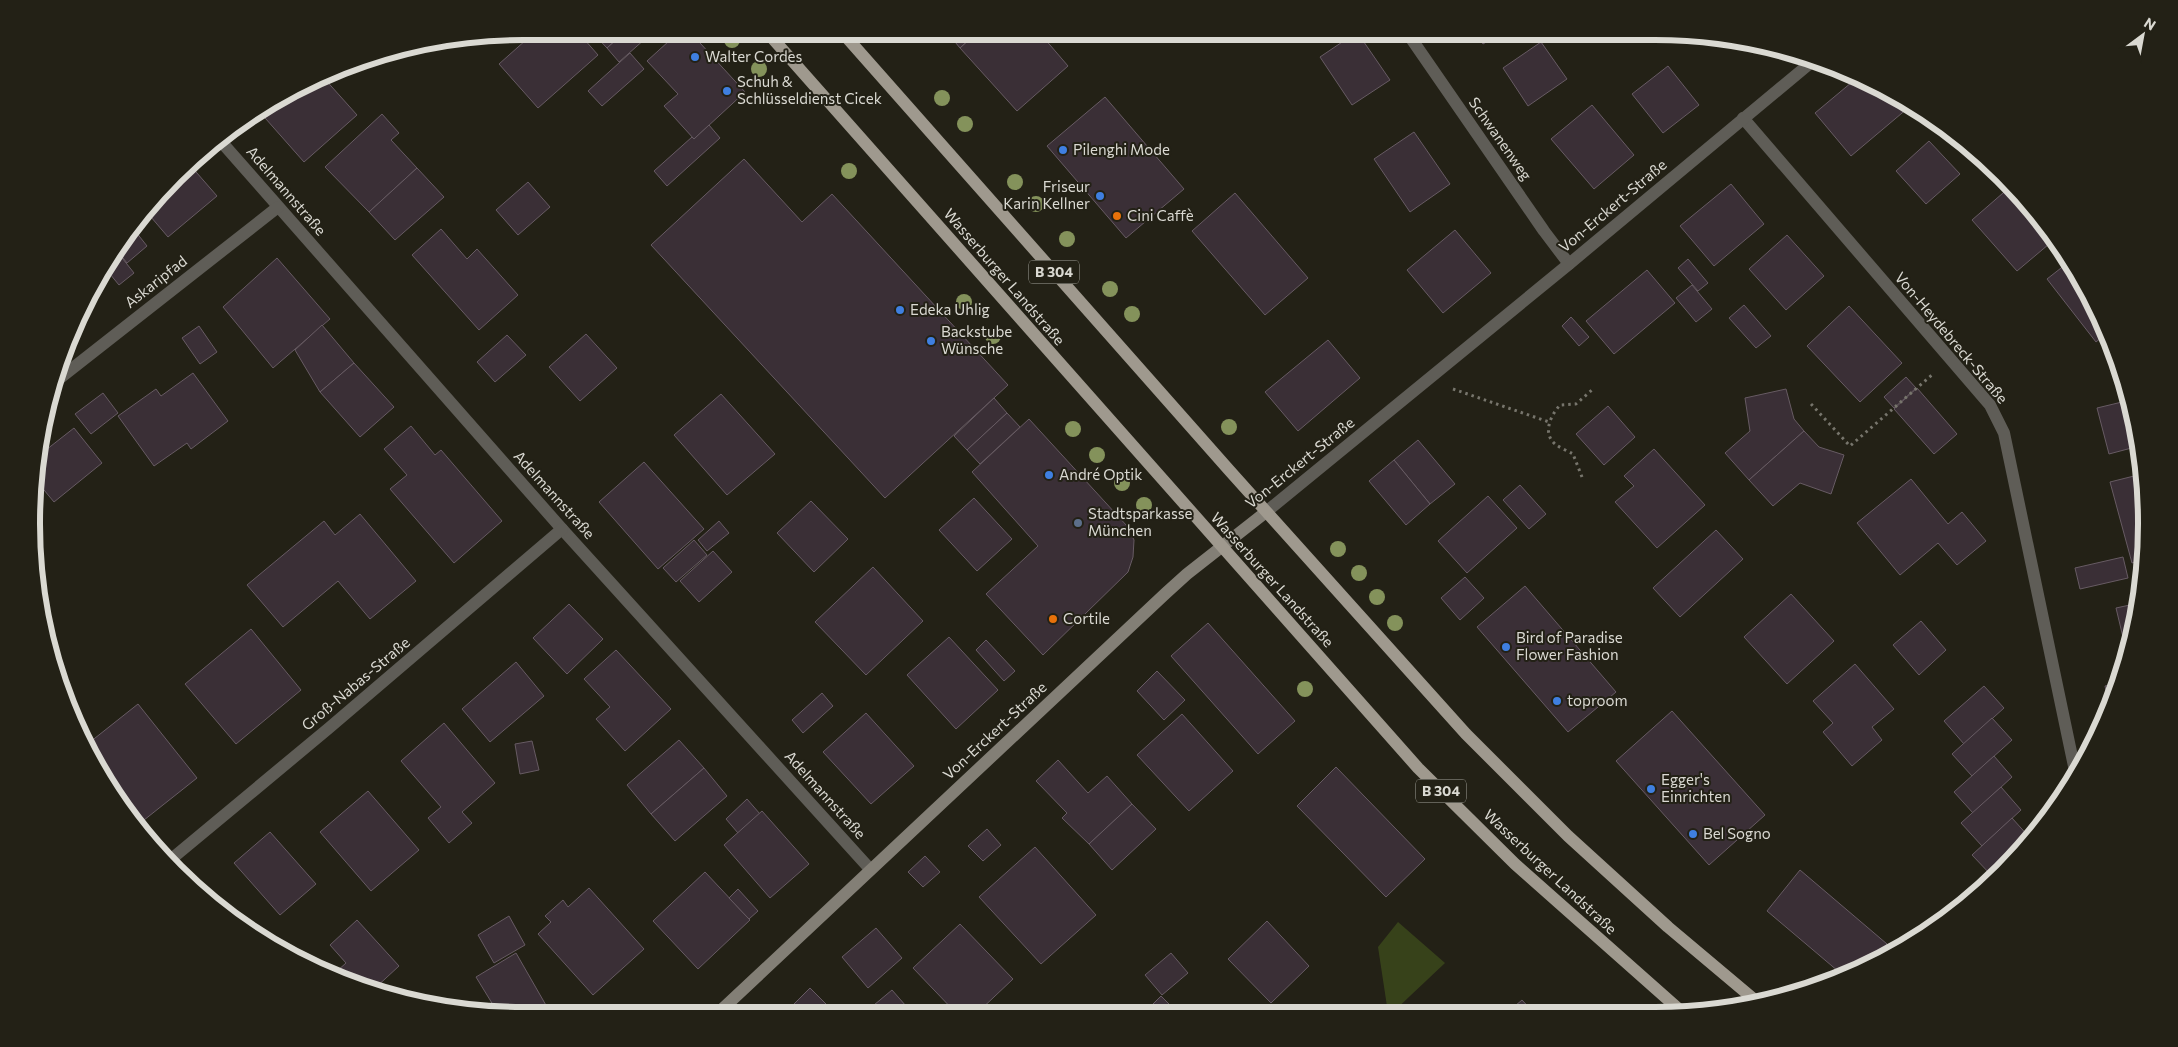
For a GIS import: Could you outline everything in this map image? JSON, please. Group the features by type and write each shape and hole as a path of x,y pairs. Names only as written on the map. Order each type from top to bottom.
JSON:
{"main road":[{"name":"Wasserburger Landstraße","path":"774,40 1221,548 1418,768 1514,864 1676,1006"},
{"name":"B 304","path":"849,40 1410,674 1517,786 1568,836 1668,927 1751,998"}],"street":[{"name":"Schwanenweg","path":"1412,40 1544,231 1570,264"},
{"name":"Von-Erckert-Straße","path":"724,1007 1166,593 1570,264 1742,118 1808,65"},
{"name":"Von-Heydebreck-Straße","path":"1742,118 1990,405 2004,433 2074,764"},
{"name":"Adelmannstraße","path":"224,144 562,529 870,869"},
{"name":"Askaripfad","path":"64,374 278,207"},
{"name":"Groß-Nabas-Straße","path":"175,857 562,529"}],"path":[{"path":"1811,404 1850,446 1950,359"},
{"path":"1445,386 1549,422"},
{"path":"1582,477 1573,454 1555,444 1550,437 1549,422 1560,404 1576,404 1593,389"}],"green space":[{"path":"1398,922 1445,963 1398,1007 1387,1007 1378,947"}],"building":[{"path":"526,40 585,40 598,55 538,108 499,64"},
{"path":"599,40 616,40 607,48"},
{"path":"616,40 644,40 619,62 607,48"},
{"path":"670,40 697,40 745,92 694,139 664,106 678,94 647,61"},
{"path":"953,40 969,40 960,48"},
{"path":"969,40 1046,40 1068,66 1017,111 960,48"},
{"path":"1345,40 1362,40 1390,80 1352,105 1320,57"},
{"path":"1481,40 1489,40 1483,44"},
{"path":"1541,42 1567,79 1528,106 1503,68"},
{"path":"630,53 644,69 602,106 588,91"},
{"path":"1668,66 1699,105 1663,133 1632,94"},
{"path":"327,82 357,115 304,162 263,116"},
{"path":"1852,82 1905,110 1851,156 1815,113"},
{"path":"1105,97 1184,189 1126,238 1047,146"},
{"path":"1592,105 1634,155 1594,189 1551,139"},
{"path":"382,114 399,133 391,140 417,168 369,212 325,167"},
{"path":"709,125 720,138 667,186 654,171 692,137 694,139"},
{"path":"1414,132 1450,184 1410,212 1374,159"},
{"path":"1929,141 1960,174 1926,204 1896,171"},
{"path":"744,159 802,222 832,194 1008,385 885,498 651,245"},
{"path":"417,168 444,197 395,240 369,212"},
{"path":"194,170 217,196 168,237 150,216"},
{"path":"528,182 550,207 518,235 496,210"},
{"path":"1731,184 1764,224 1714,266 1680,226"},
{"path":"2005,191 2049,244 2017,271 1972,220"},
{"path":"1235,193 1308,278 1265,315 1192,231"},
{"path":"441,229 467,259 477,249 518,295 479,330 412,255"},
{"path":"1455,230 1491,273 1443,313 1407,270"},
{"path":"137,233 147,246 127,263 121,255"},
{"path":"1787,235 1824,276 1786,310 1749,269"},
{"path":"120,256 134,273 119,285 110,274"},
{"path":"277,258 330,319 273,368 223,307"},
{"path":"1688,259 1708,283 1698,291 1678,268"},
{"path":"2064,266 2101,338 2096,342 2047,279"},
{"path":"1647,270 1675,303 1614,354 1586,321"},
{"path":"1692,285 1712,309 1696,322 1676,298"},
{"path":"1744,305 1771,336 1756,348 1729,318"},
{"path":"1849,306 1902,363 1860,402 1807,346"},
{"path":"1571,317 1589,337 1579,346 1562,326"},
{"path":"322,325 354,363 320,392 295,350"},
{"path":"199,326 217,352 200,364 182,338"},
{"path":"586,334 617,368 580,401 549,367"},
{"path":"507,335 526,355 495,382 477,362"},
{"path":"1328,340 1360,378 1298,431 1265,392"},
{"path":"354,363 394,407 360,437 320,392"},
{"path":"193,373 228,421 191,449 187,443 154,466 118,416 156,389 161,396"},
{"path":"1906,377 1916,388 1894,408 1884,397"},
{"path":"2116,382 2122,398 2132,448 2109,454 2097,408 2122,402"},
{"path":"1917,388 1957,434 1934,454 1894,409"},
{"path":"1786,389 1794,419 1804,431 1749,480 1725,453 1750,431 1745,398"},
{"path":"103,393 118,413 91,434 75,414"},
{"path":"721,394 775,454 727,495 674,435"},
{"path":"994,398 1007,413 967,450 954,436"},
{"path":"1608,406 1635,437 1604,465 1576,434"},
{"path":"1007,413 1020,427 980,464 967,450"},
{"path":"1029,419 1127,526 1134,540 1133,557 1128,572 1043,655 986,594 1038,546 972,472"},
{"path":"411,426 435,455 441,450 502,521 454,563 390,489 407,475 384,449"},
{"path":"74,428 102,463 54,502 41,487 46,450"},
{"path":"1804,431 1819,447 1844,455 1831,494 1800,483 1773,506 1749,480"},
{"path":"1418,440 1455,484 1430,504 1394,460"},
{"path":"1654,449 1705,505 1657,548 1615,502 1634,486 1624,476"},
{"path":"1394,460 1430,504 1406,525 1369,481"},
{"path":"644,462 704,529 658,569 599,502"},
{"path":"2135,476 2138,524 2137,555 2136,561 2132,563 2110,482"},
{"path":"1911,479 1948,524 1962,512 1986,541 1957,565 1938,543 1900,575 1857,523"},
{"path":"1520,485 1546,514 1529,529 1503,500"},
{"path":"1488,496 1517,528 1467,573 1438,541"},
{"path":"974,498 1012,539 977,571 939,530"},
{"path":"811,501 848,539 814,572 777,533"},
{"path":"360,514 416,581 370,619 338,581 283,627 247,585 324,521 335,535"},
{"path":"719,521 729,533 707,551 698,540"},
{"path":"1716,530 1743,559 1680,617 1653,588"},
{"path":"694,540 707,555 676,582 663,568"},
{"path":"713,551 732,572 699,602 680,581"},
{"path":"2123,557 2128,578 2080,589 2075,568"},
{"path":"873,567 923,621 866,675 815,622"},
{"path":"1465,577 1484,598 1460,620 1441,598"},
{"path":"1525,586 1616,692 1568,732 1477,627"},
{"path":"1791,594 1834,641 1787,684 1744,637"},
{"path":"569,604 603,639 567,674 533,638"},
{"path":"2131,605 2124,641 2116,608"},
{"path":"1921,621 1946,650 1919,675 1893,645"},
{"path":"1208,623 1295,721 1258,754 1171,656"},
{"path":"251,629 301,690 236,744 185,684"},
{"path":"949,637 998,690 956,729 907,675"},
{"path":"986,640 1015,671 1004,681 976,650"},
{"path":"616,650 671,709 625,751 596,719 610,707 584,679"},
{"path":"516,662 544,696 490,742 462,709"},
{"path":"1855,664 1894,709 1872,727 1882,740 1852,766 1823,732 1833,723 1813,701"},
{"path":"1157,671 1185,700 1164,720 1137,691"},
{"path":"2110,685 2107,694 2105,686"},
{"path":"1984,686 2004,708 1964,744 1944,721"},
{"path":"822,693 833,706 803,733 792,720"},
{"path":"138,704 197,778 143,821 121,792 92,741"},
{"path":"1672,711 1765,815 1709,865 1616,761"},
{"path":"866,713 914,766 871,804 823,752"},
{"path":"1182,714 1233,771 1189,811 1137,755"},
{"path":"1992,718 2012,740 1972,776 1952,754"},
{"path":"444,723 495,783 462,812 472,823 449,843 428,818 441,807 401,761"},
{"path":"679,740 704,768 651,814 627,785"},
{"path":"532,741 539,770 520,774 515,744"},
{"path":"1994,756 2012,777 1973,813 1954,792"},
{"path":"1058,760 1088,793 1107,776 1132,804 1089,844 1062,818 1067,813 1036,781"},
{"path":"1336,767 1425,859 1386,897 1297,806"},
{"path":"704,768 727,796 675,841 651,814"},
{"path":"2001,787 2021,810 1982,846 1961,823"},
{"path":"368,791 419,850 371,891 320,832"},
{"path":"747,799 760,814 738,833 726,819"},
{"path":"1132,804 1156,829 1112,870 1089,844"},
{"path":"762,811 809,864 770,898 724,845"},
{"path":"2012,818 2026,833 1988,872 1972,855"},
{"path":"987,829 1001,845 983,861 968,846"},
{"path":"270,832 316,884 280,915 234,863"},
{"path":"1035,847 1096,915 1041,964 979,897"},
{"path":"925,856 940,872 923,887 908,872"},
{"path":"1800,870 1887,944 1882,949 1838,971 1767,911"},
{"path":"705,872 750,920 698,969 653,921"},
{"path":"589,888 644,949 593,995 538,934 551,922 545,916 563,900 568,907"},
{"path":"738,889 758,911 749,919 729,898"},
{"path":"509,916 525,945 494,963 478,935"},
{"path":"357,920 399,966 379,985 338,970 346,963 330,945"},
{"path":"1267,921 1309,966 1271,1003 1228,959"},
{"path":"960,924 1013,979 983,1007 950,1007 913,968"},
{"path":"876,928 902,958 868,988 842,957"},
{"path":"516,953 547,1007 494,1006 476,977"},
{"path":"1171,953 1188,973 1162,995 1145,975"},
{"path":"810,988 829,1007 791,1007"},
{"path":"892,990 907,1007 872,1007"},
{"path":"1161,996 1172,1007 1150,1007"},
{"path":"1522,1000 1528,1007 1514,1007"}],"place":[{"name":"Walter Cordes","path":"695,57"},
{"name":"Schuh & Schlüsseldienst Cicek","path":"727,91"},
{"name":"Pilenghi Mode","path":"1063,150"},
{"name":"Friseur Karin Kellner","path":"1100,196"},
{"name":"Cini Caffè","path":"1117,216"},
{"name":"Edeka Uhlig","path":"900,310"},
{"name":"Backstube Wünsche","path":"931,341"},
{"name":"André Optik","path":"1049,475"},
{"name":"Stadtsparkasse München","path":"1078,523"},
{"name":"Cortile","path":"1053,619"},
{"name":"Bird of Paradise Flower Fashion","path":"1506,647"},
{"name":"toproom","path":"1557,701"},
{"name":"Egger's Einrichten","path":"1651,789"},
{"name":"Bel Sogno","path":"1693,834"}]}
